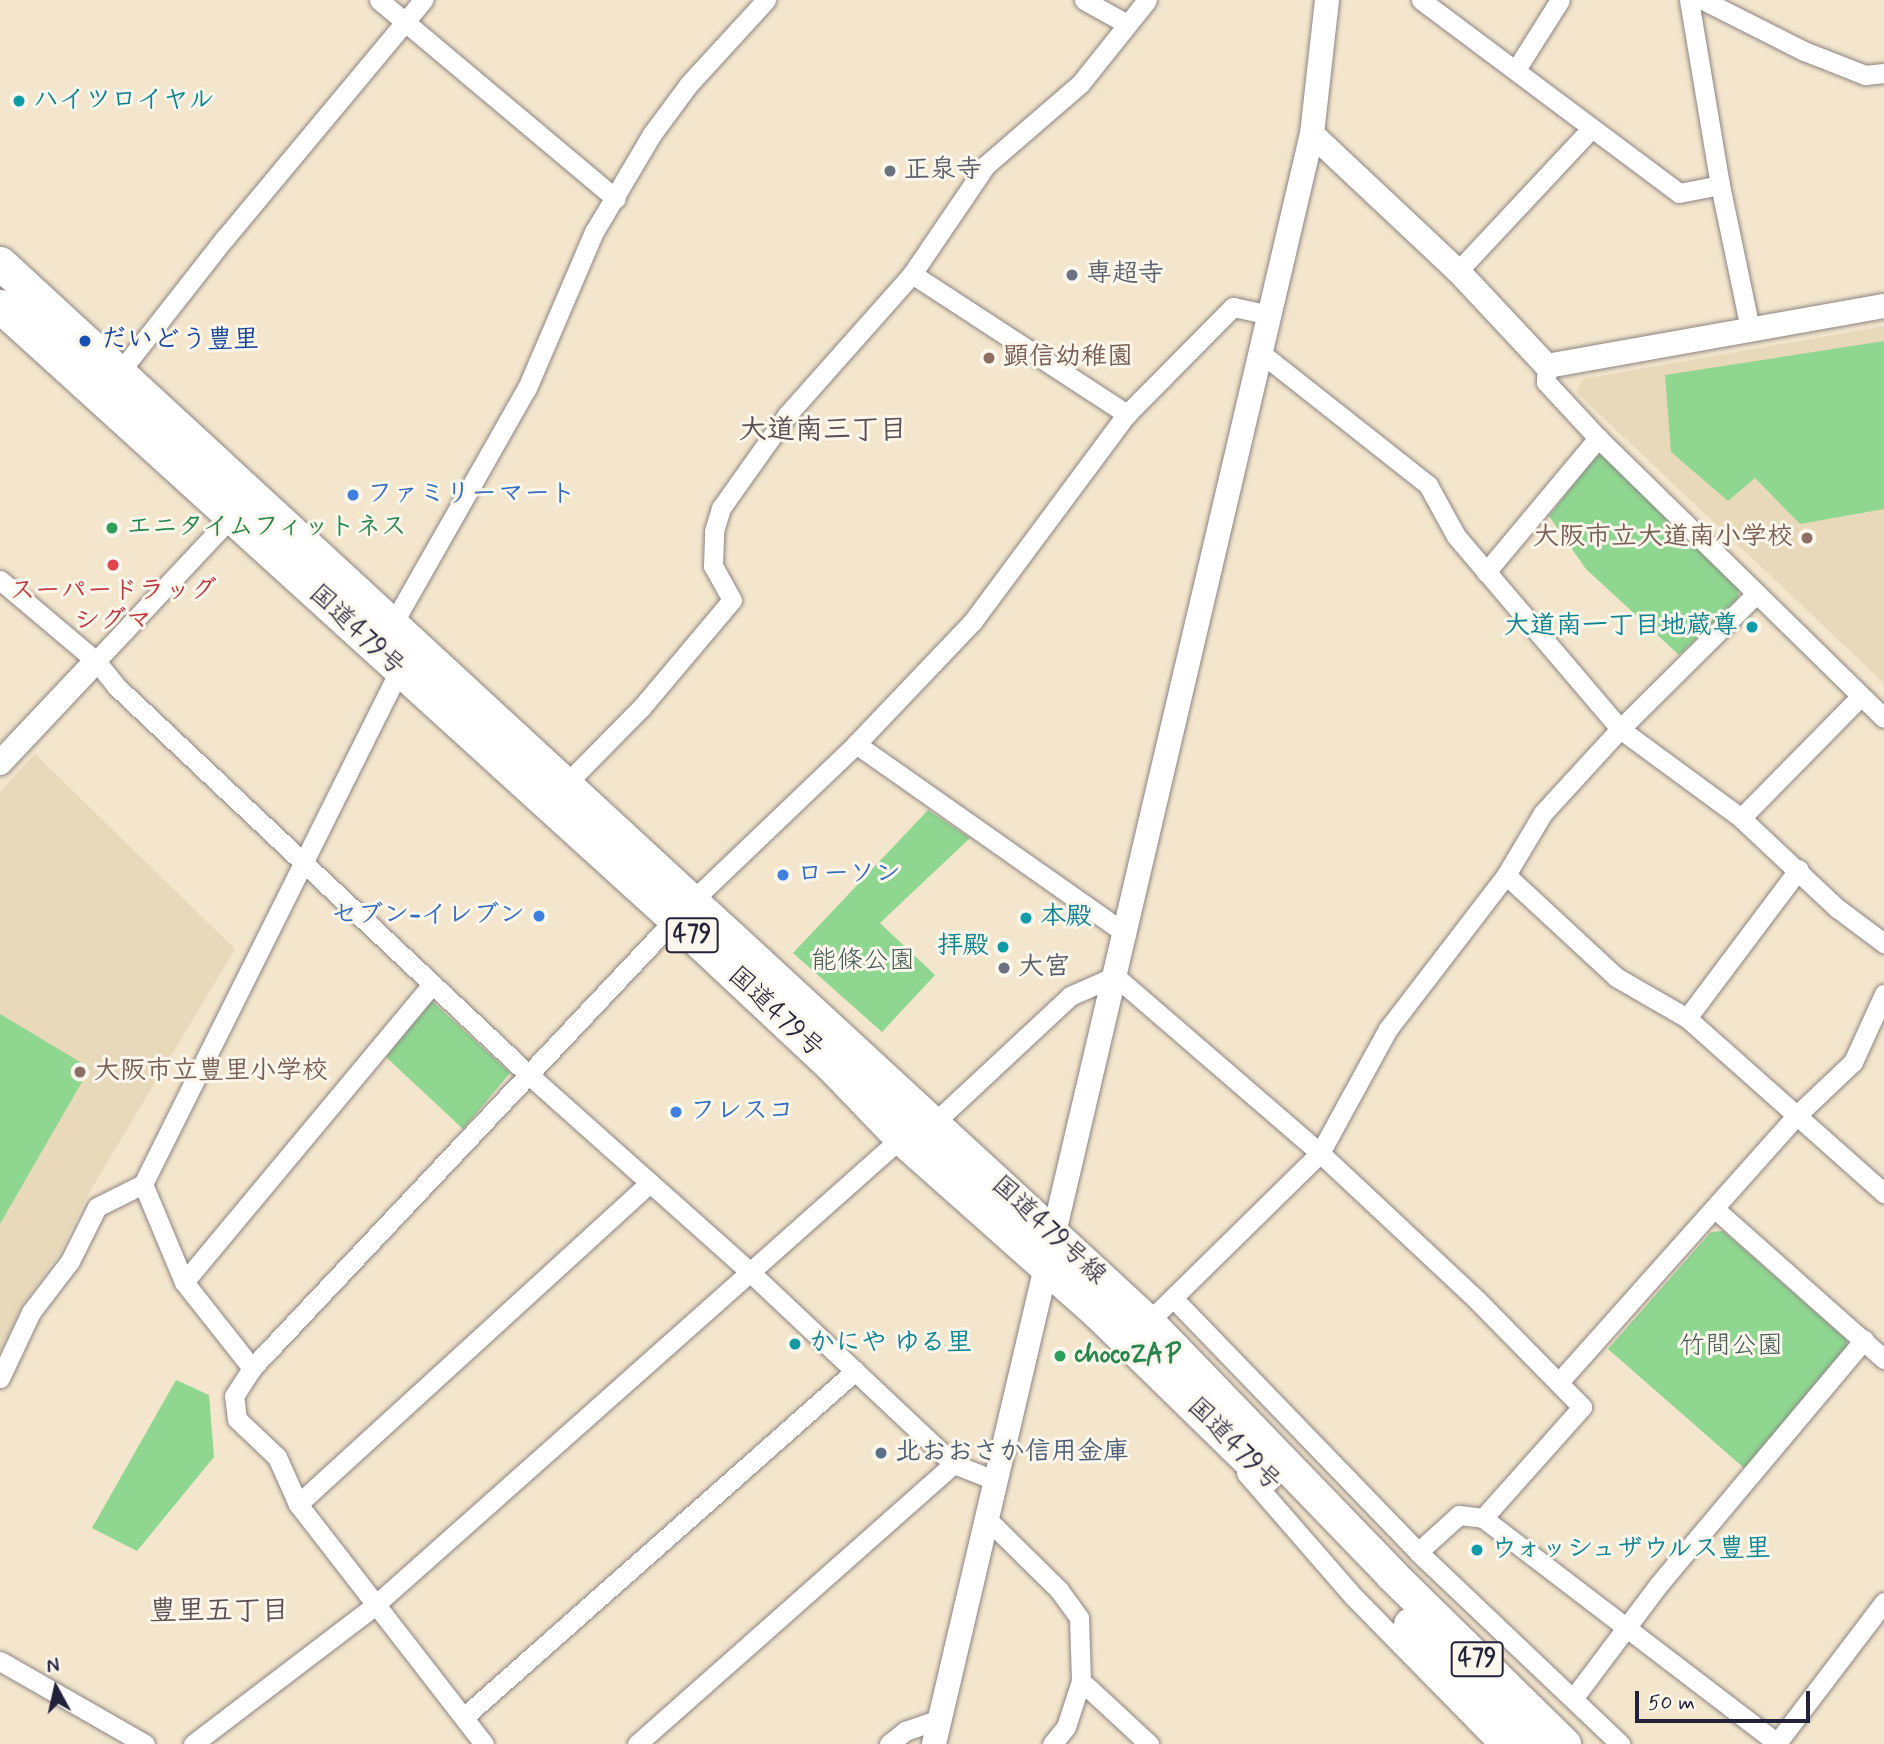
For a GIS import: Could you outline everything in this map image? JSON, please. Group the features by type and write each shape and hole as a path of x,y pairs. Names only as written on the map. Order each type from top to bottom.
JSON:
{"highway":[{"name":"国道479号","path":"0,263 563,787 901,1138 1047,1251 1150,1363 1564,1744"},
{"name":"国道479号","path":"0,306 399,671 685,911"},
{"name":"国道479号線","path":"685,911 934,1123 1047,1251 1148,1322 1380,1577"},
{"name":"国道479号","path":"1380,1577 1526,1744"}],"street":[{"path":"379,0 616,200"},
{"path":"119,373 225,238 423,0"},
{"path":"0,1378 32,1312 70,1261 97,1207 144,1184 399,671 391,626 527,388 594,232 616,200 652,134 689,84 766,0"},
{"path":"1084,0 1126,24"},
{"path":"563,787 640,708 732,600 713,566 714,531 721,508 787,415 912,274 986,165 1080,84 1147,0"},
{"path":"934,1744 1047,1251 1064,1196 1312,134 1327,0"},
{"path":"1420,0 1517,68 1590,130 1679,193 1720,185"},
{"path":"1517,68 1560,0"},
{"path":"1689,0 1720,185 1751,328"},
{"path":"1703,0 1804,51 1865,75 1884,72"},
{"path":"1458,271 1590,130"},
{"path":"1312,134 1458,271 1547,366 1546,382 1598,438 1884,718"},
{"path":"912,274 1127,414"},
{"path":"1547,366 1884,306"},
{"path":"484,1744 465,1716 374,1606 298,1504 277,1457 237,1419 234,1395 252,1368 685,911 856,744 973,621 1127,414 1233,307 1270,315"},
{"path":"1261,354 1428,485 1456,536 1486,572 1520,606 1620,729 1741,818 1799,869 1837,908 1884,943"},
{"path":"1486,572 1598,438"},
{"path":"0,763 231,517"},
{"path":"0,580 96,660 116,686 529,1075 751,1273 954,1464 994,1480"},
{"path":"1148,1322 1320,1153 1388,1029 1506,875 1544,813 1620,729 1756,594"},
{"path":"1741,818 1861,696"},
{"path":"856,744 1126,934"},
{"path":"1687,1018 1799,869"},
{"path":"1506,875 1616,978 1687,1018 1884,1193"},
{"path":"1115,976 1320,1153 1582,1407 1483,1518"},
{"path":"934,1123 1070,996 1115,976"},
{"path":"184,1282 432,984"},
{"path":"1559,1382 1716,1209 1796,1116 1853,1062 1884,994"},
{"path":"193,1744 374,1606 901,1138"},
{"path":"144,1184 184,1282 252,1368"},
{"path":"298,1504 650,1184"},
{"path":"1716,1209 1884,1359"},
{"path":"1174,1299 1418,1552 1575,1696 1620,1744"},
{"path":"1575,1696 1625,1629 1864,1340"},
{"path":"1150,1363 1353,1596 1498,1744"},
{"path":"465,1716 855,1371"},
{"path":"637,1744 954,1464"},
{"path":"1418,1552 1459,1515 1483,1518 1625,1629 1778,1743 1884,1602"},
{"path":"985,1517 1059,1590 1079,1618 1081,1681 1066,1727 1052,1744"},
{"path":"0,1661 145,1744"},
{"path":"1081,1681 1149,1744"},
{"path":"889,1744 905,1731 939,1719"}],"shaded area":[{"name":"大阪市立大道南小学校","path":"1884,326 1884,683 1576,392 1583,379"},
{"name":"大阪市立豊里小学校","path":"35,754 235,949 87,1196 61,1251 22,1306 0,1352 0,792"}],"green space":[{"path":"1884,341 1884,509 1800,524 1755,478 1728,501 1671,452 1665,375"},
{"path":"1605,454 1739,586 1738,599 1679,655 1586,569 1549,516 1596,456"},
{"name":"能條公園","path":"928,810 970,838 880,923 935,975 882,1032 793,953"},
{"path":"432,1001 510,1073 463,1129 386,1057"},
{"path":"0,1014 90,1068 0,1224"},
{"name":"竹間公園","path":"1723,1231 1846,1339 1848,1351 1744,1468 1608,1349 1711,1232"},
{"path":"176,1380 209,1395 214,1457 137,1551 92,1528"}],"place":[{"name":"ハイツロイヤル","path":"19,101"},
{"name":"正泉寺","path":"890,171"},
{"name":"専超寺","path":"1072,275"},
{"name":"だいどう豊里","path":"85,341"},
{"name":"顕信幼稚園","path":"989,358"},
{"name":"ファミリーマート","path":"353,495"},
{"name":"エニタイムフィットネス","path":"112,528"},
{"name":"大阪市立大道南小学校","path":"1807,538"},
{"name":"スーパードラッグ シグマ","path":"113,565"},
{"name":"大道南一丁目地蔵尊","path":"1752,627"},
{"name":"ローソン","path":"783,875"},
{"name":"セブン-イレブン","path":"539,916"},
{"name":"本殿","path":"1026,918"},
{"name":"拝殿","path":"1003,947"},
{"name":"大宮","path":"1004,968"},
{"name":"大阪市立豊里小学校","path":"80,1072"},
{"name":"フレスコ","path":"676,1112"},
{"name":"かにや ゆる里","path":"795,1344"},
{"name":"chocoZAP","path":"1060,1356"},
{"name":"北おおさか信用金庫","path":"881,1453"},
{"name":"ウォッシュザウルス豊里","path":"1477,1550"}],"district":[{"name":"大道南三丁目","path":"823,431"},
{"name":"豊里五丁目","path":"219,1612"}]}
